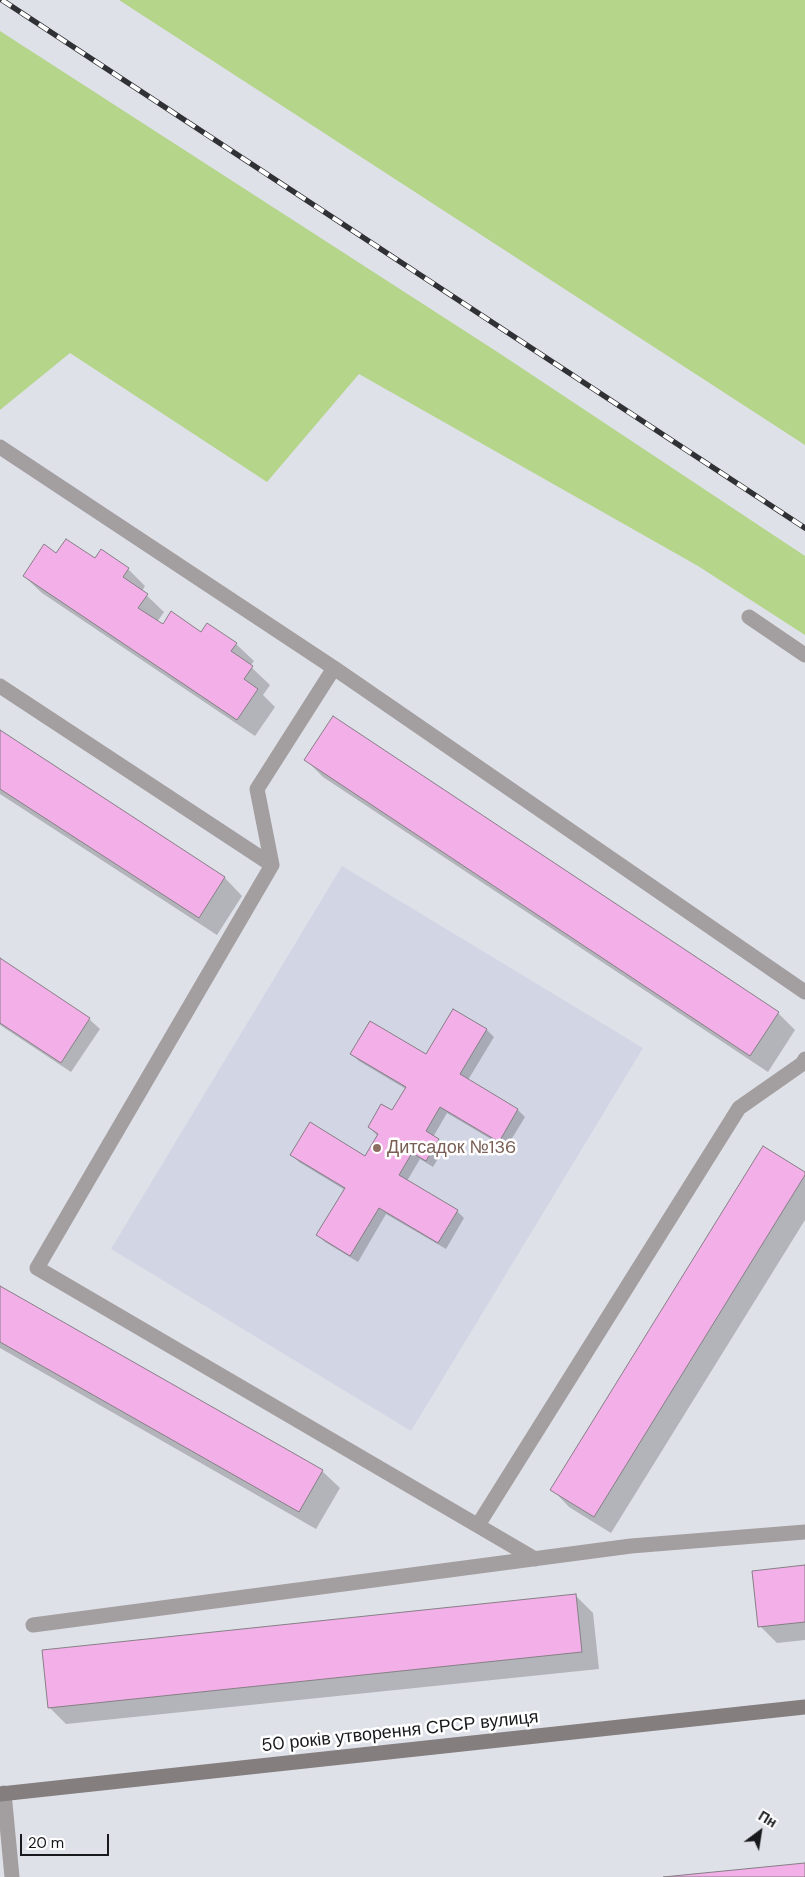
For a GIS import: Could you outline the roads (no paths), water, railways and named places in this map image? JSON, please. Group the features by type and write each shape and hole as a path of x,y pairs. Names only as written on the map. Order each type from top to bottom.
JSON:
{"main road":[{"name":"50 років утворення СРСР вулиця","path":"2,1794 805,1706"}],"lane":[{"path":"0,447 334,668 805,992"},
{"path":"749,617 805,655"},
{"path":"334,668 257,789 272,865 37,1268 535,1559"},
{"path":"0,686 272,865"},
{"path":"478,1525 739,1108 802,1064 805,1059"},
{"path":"33,1625 631,1546 805,1532"},
{"path":"2,1794 12,1877"}],"railway":[{"path":"2,0 805,528"}],"place":[{"name":"Дитсадок №136","path":"377,1148"}]}
